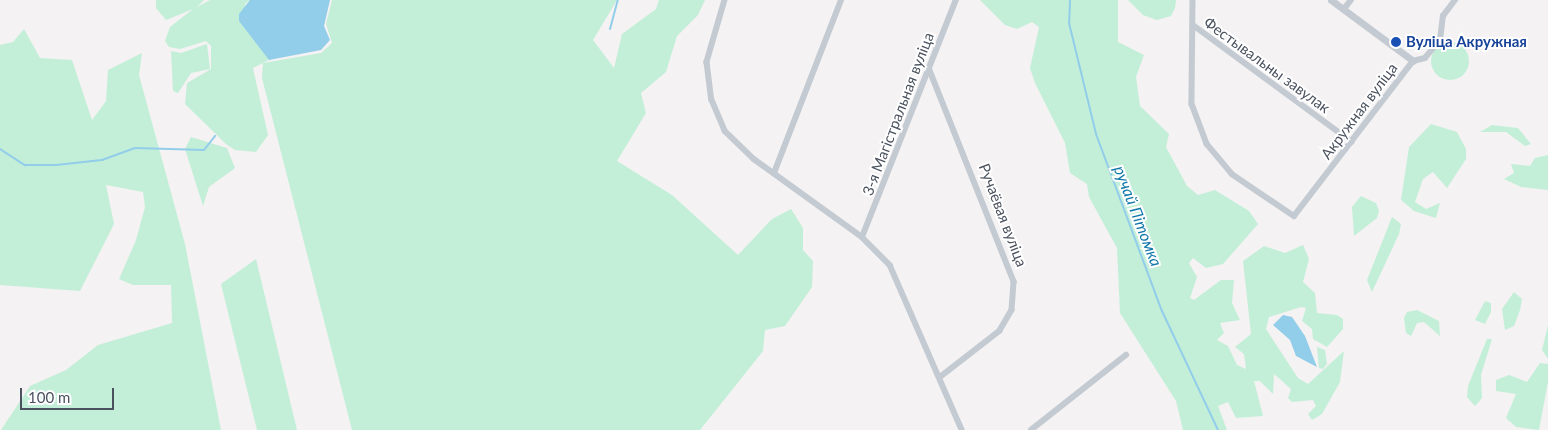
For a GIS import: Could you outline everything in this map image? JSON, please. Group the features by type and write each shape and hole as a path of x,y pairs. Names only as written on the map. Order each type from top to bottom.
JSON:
{"street":[{"path":"725,0 707,62 712,100 725,131 774,173 862,237 890,265 941,377 962,430"},
{"path":"774,173 840,0"},
{"name":"3-я Магістральная вуліца","path":"862,237 956,0"},
{"path":"1193,0 1193,25"},
{"path":"1331,0 1413,61"},
{"path":"1344,9 1351,0"},
{"name":"Акружная вуліца","path":"1193,25 1192,104 1207,144 1232,174 1294,216 1413,61 1425,58 1440,40 1444,16 1455,0"},
{"name":"Фестывальны завулак","path":"1193,25 1352,142"},
{"name":"Ручаёвая вуліца","path":"929,68 1014,282 1012,310 1000,331 941,377"},
{"path":"1030,430 1126,354"}],"green space":[{"path":"156,0 204,0 197,7 210,0 250,0 245,4 251,32 269,60 253,68 268,135 256,152 235,150 226,144 185,104 187,83 211,69 211,46 206,41 180,49 169,47 165,41 170,27 193,9 166,20 156,8"},
{"path":"332,0 617,0 593,40 614,68 622,34 656,9 659,0 705,0 698,15 677,36 666,72 641,93 646,113 617,161 672,195 738,255 772,219 791,209 803,228 803,250 813,261 812,287 785,326 765,330 763,351 700,430 352,430 262,78 263,63 321,53 332,43 326,24"},
{"path":"980,0 1118,0 1118,42 1144,55 1136,77 1140,106 1169,134 1166,147 1187,186 1198,195 1215,190 1249,211 1258,224 1223,264 1206,268 1193,258 1189,263 1197,277 1190,298 1194,300 1221,280 1234,280 1232,303 1240,320 1220,323 1224,333 1217,340 1228,346 1237,365 1246,369 1244,354 1235,347 1251,334 1243,261 1264,246 1285,253 1303,245 1309,259 1303,282 1315,293 1317,313 1337,315 1343,319 1343,329 1327,347 1313,339 1312,329 1302,321 1306,308 1301,307 1269,317 1266,329 1298,378 1308,384 1344,351 1340,382 1322,414 1312,420 1308,414 1316,406 1313,400 1292,402 1288,398 1291,389 1274,374 1273,394 1260,381 1254,381 1263,416 1236,418 1228,402 1218,406 1227,430 1183,430 1176,401 1120,313 1117,248 1089,197 1087,184 1070,173 1065,143 1035,83 1030,68 1039,27 1032,22 1017,29 1005,25"},
{"path":"1128,0 1176,0 1171,16 1157,20 1143,15"},
{"path":"24,29 40,58 72,60 92,120 106,101 108,70 142,53 139,75 185,244 221,430 1,430 30,386 66,370 98,345 172,323 171,285 133,285 119,279 136,240 145,207 143,192 106,185 114,224 80,291 0,285 0,45 13,42"},
{"path":"1450,42 1464,47 1469,61 1464,75 1450,80 1436,75 1431,61 1436,47"},
{"path":"207,44 210,69 191,73 178,93 173,91 171,51 181,53"},
{"path":"1431,124 1457,132 1466,149 1466,159 1447,188 1433,172 1423,179 1415,202 1426,209 1440,203 1436,218 1414,211 1401,200 1409,147"},
{"path":"1492,125 1518,128 1531,144 1525,146 1506,132 1480,132"},
{"path":"191,137 227,148 235,168 209,187 203,206 185,149"},
{"path":"1548,155 1548,190 1521,187 1504,179 1514,173 1511,164 1530,166 1535,158"},
{"path":"1361,196 1376,203 1379,211 1377,218 1354,236 1352,207"},
{"path":"1392,217 1401,224 1399,234 1372,292 1367,280"},
{"path":"256,259 297,430 257,430 221,284"},
{"path":"1514,292 1522,299 1520,310 1514,326 1505,330 1502,309"},
{"path":"1485,301 1491,303 1491,312 1485,324 1475,320"},
{"path":"1417,310 1439,321 1440,336 1424,322 1417,323 1411,336 1406,333 1404,318 1407,312"},
{"path":"1548,325 1548,359 1542,350"},
{"path":"1487,339 1492,339 1481,375 1482,398 1475,406 1467,397 1468,386"},
{"path":"1317,347 1325,350 1327,364 1323,369 1319,368"},
{"path":"1540,363 1548,364 1548,382 1539,430 1516,427 1506,418 1516,394 1496,391 1496,380 1509,375 1527,382"}],"water":[{"path":"250,0 330,0 324,26 330,40 321,50 269,60 239,21 239,14"},
{"path":"1283,315 1292,317 1305,336 1317,367 1296,356 1290,340 1273,325"}],"waterway":[{"path":"610,29 618,0"},
{"name":"ручай Пітомка","path":"1070,0 1069,23 1096,134 1162,311 1218,430"},
{"path":"0,149 25,165 56,165 102,160 135,148 204,150 215,136"}],"place":[{"name":"Вуліца Акружная","path":"1396,42"}]}
